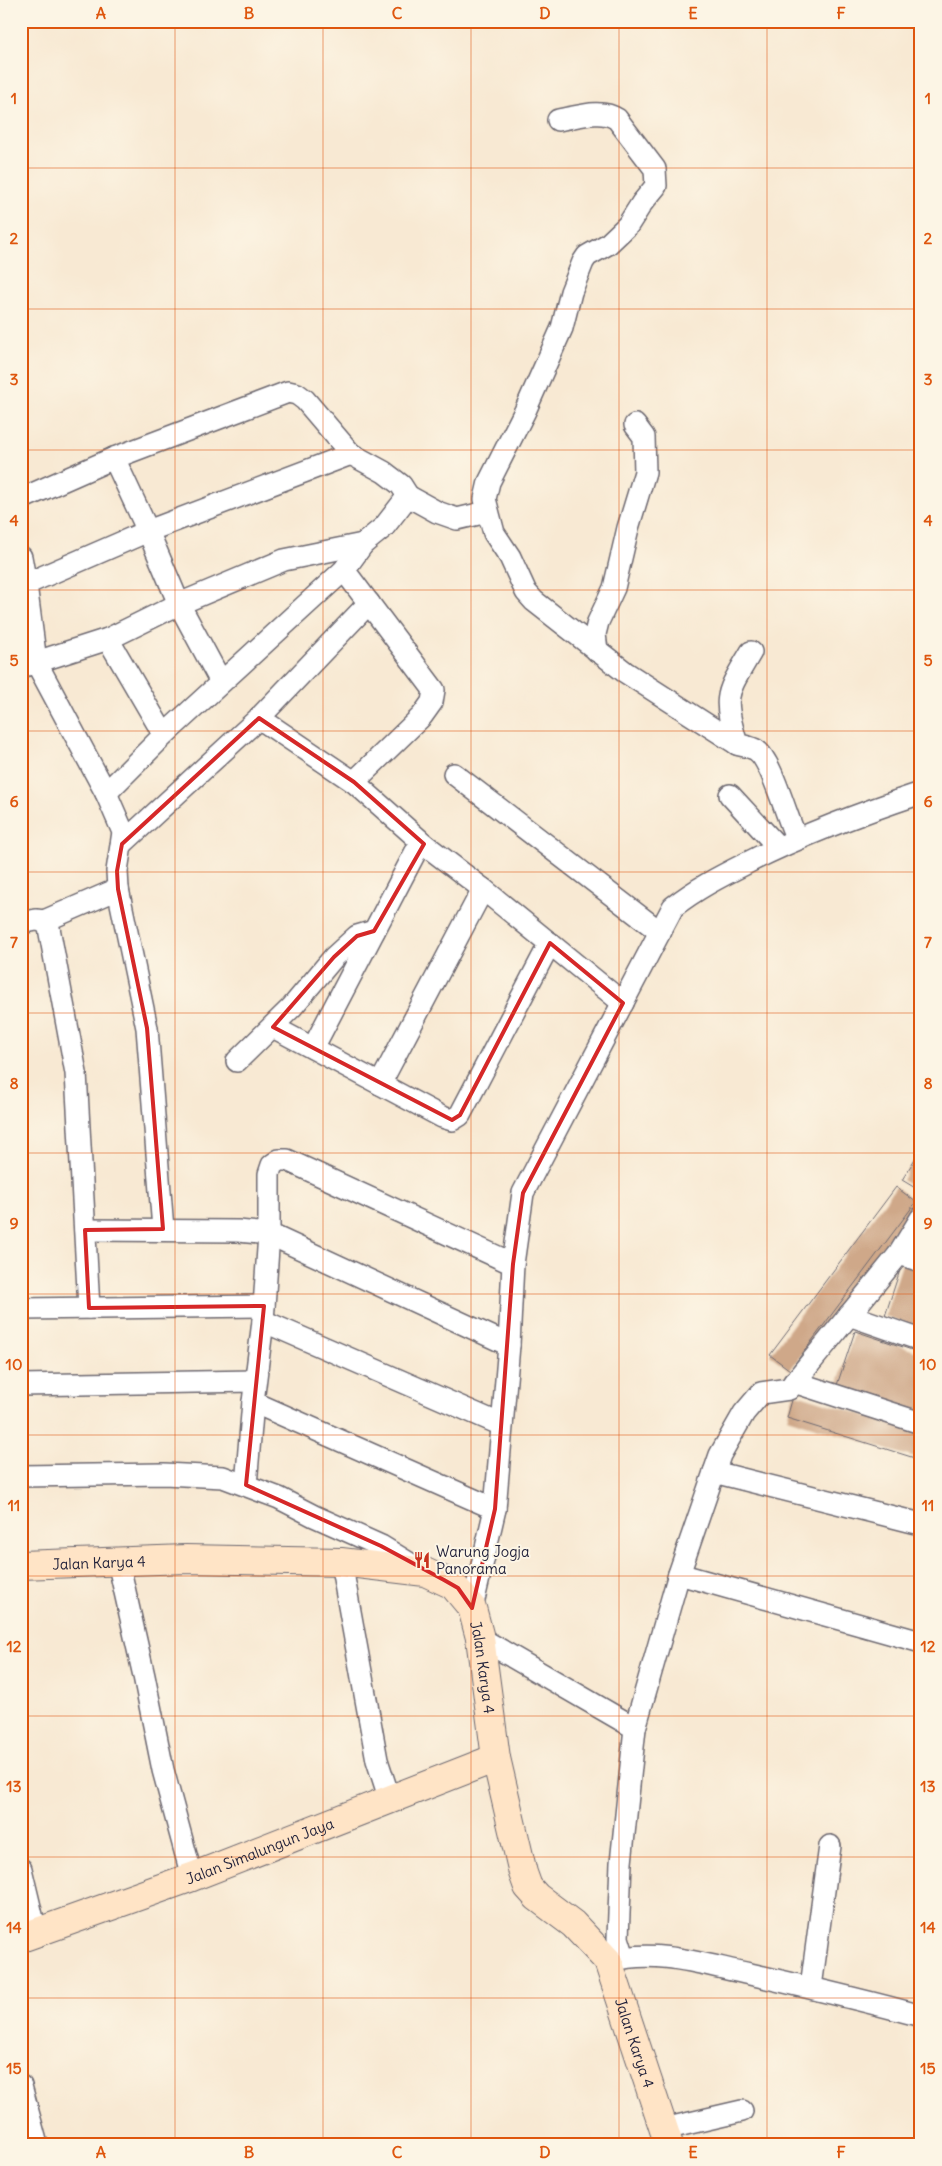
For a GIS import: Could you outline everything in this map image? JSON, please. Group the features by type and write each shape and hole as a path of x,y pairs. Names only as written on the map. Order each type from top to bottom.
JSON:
{"main road":[{"name":"Jalan Karya 4","path":"21,1565 186,1560 341,1562 425,1572 453,1585 472,1608 480,1638 496,1758 528,1887 537,1898 616,1959 667,2137"},
{"name":"Jalan Simalungun Jaya","path":"29,1935 192,1877 496,1758"}],"street":[{"path":"558,120 602,113 610,114 617,118 655,169 656,186 642,203 634,219 608,244 587,256 583,262 571,292 562,328 525,411 489,482 485,499 487,512 494,533 510,558 526,592 544,610 625,672 737,744 756,750 764,758 771,770 789,823 787,843"},
{"path":"21,499 114,458 288,392 297,394 305,400 351,454 384,472 401,485 408,496 442,514 457,519 487,512"},
{"path":"597,651 595,634 604,607 614,588 628,528 645,472 644,437 635,425"},
{"path":"26,584 148,531 351,454"},
{"path":"114,458 179,604 221,682"},
{"path":"106,793 164,735 344,570 363,544 384,526 408,496"},
{"path":"29,665 108,639 179,604 284,560 363,544"},
{"path":"21,557 26,584 29,665 106,793 121,826 122,844 117,871 118,890 147,1028 163,1229"},
{"path":"344,570 434,690 432,702 422,716 354,782"},
{"path":"122,844 259,718 369,603"},
{"path":"108,639 164,735"},
{"path":"737,744 730,718 728,692 751,652"},
{"path":"259,718 354,782 424,844 483,889 622,1003"},
{"path":"454,774 660,932"},
{"path":"472,1608 495,1509 509,1345 513,1264 523,1193 673,907 696,889 787,843 921,792"},
{"path":"730,794 787,843"},
{"path":"313,1048 415,853 424,844"},
{"path":"380,1084 483,889"},
{"path":"21,923 44,921 118,890"},
{"path":"44,921 48,928 76,1073 89,1308"},
{"path":"237,1060 273,1027 334,957 357,936 374,931"},
{"path":"273,1027 442,1117 452,1120 460,1115 550,943"},
{"path":"246,1485 263,1314 269,1234 269,1174 272,1165 279,1160 287,1160 513,1264"},
{"path":"921,1218 899,1254 794,1382 788,1389 761,1393 744,1413 720,1455 679,1574 635,1728 621,1863 616,1959 664,1957 811,1987 921,2016"},
{"path":"84,1230 163,1229 238,1231 269,1234 509,1345"},
{"path":"899,1254 921,1261"},
{"path":"21,1309 89,1308 263,1314 502,1425"},
{"path":"849,1315 921,1340"},
{"path":"794,1382 921,1423"},
{"path":"21,1385 254,1392 495,1509"},
{"path":"714,1472 921,1524"},
{"path":"21,1476 164,1474 223,1476 279,1498 381,1546 425,1572"},
{"path":"118,1561 163,1770 192,1877"},
{"path":"341,1562 377,1760 390,1800"},
{"path":"679,1574 921,1642"},
{"path":"480,1638 635,1728"},
{"path":"811,1987 830,1846"},
{"path":"21,1869 29,1935"},
{"path":"21,2086 37,2145"},
{"path":"667,2137 742,2110"}],"highlighted area":[{"path":"259,718 354,782 424,844 374,931 357,936 334,957 273,1027 452,1120 460,1115 550,943 623,1003 523,1193 513,1264 495,1509 472,1608 458,1588 444,1580 381,1546 246,1485 264,1306 89,1308 85,1230 163,1229 147,1028 118,889 117,871 122,844"}],"building":[{"path":"921,1149 921,1183 917,1189 902,1180"},
{"path":"896,1187 916,1202 790,1370 770,1355"},
{"path":"921,1235 921,1252 911,1250"},
{"path":"902,1264 921,1270 921,1328 885,1316"},
{"path":"855,1331 921,1353 921,1412 837,1385"},
{"path":"794,1393 921,1433 921,1460 787,1418"}],"place":[{"name":"Warung Jogja Panorama","path":"422,1560"}]}
